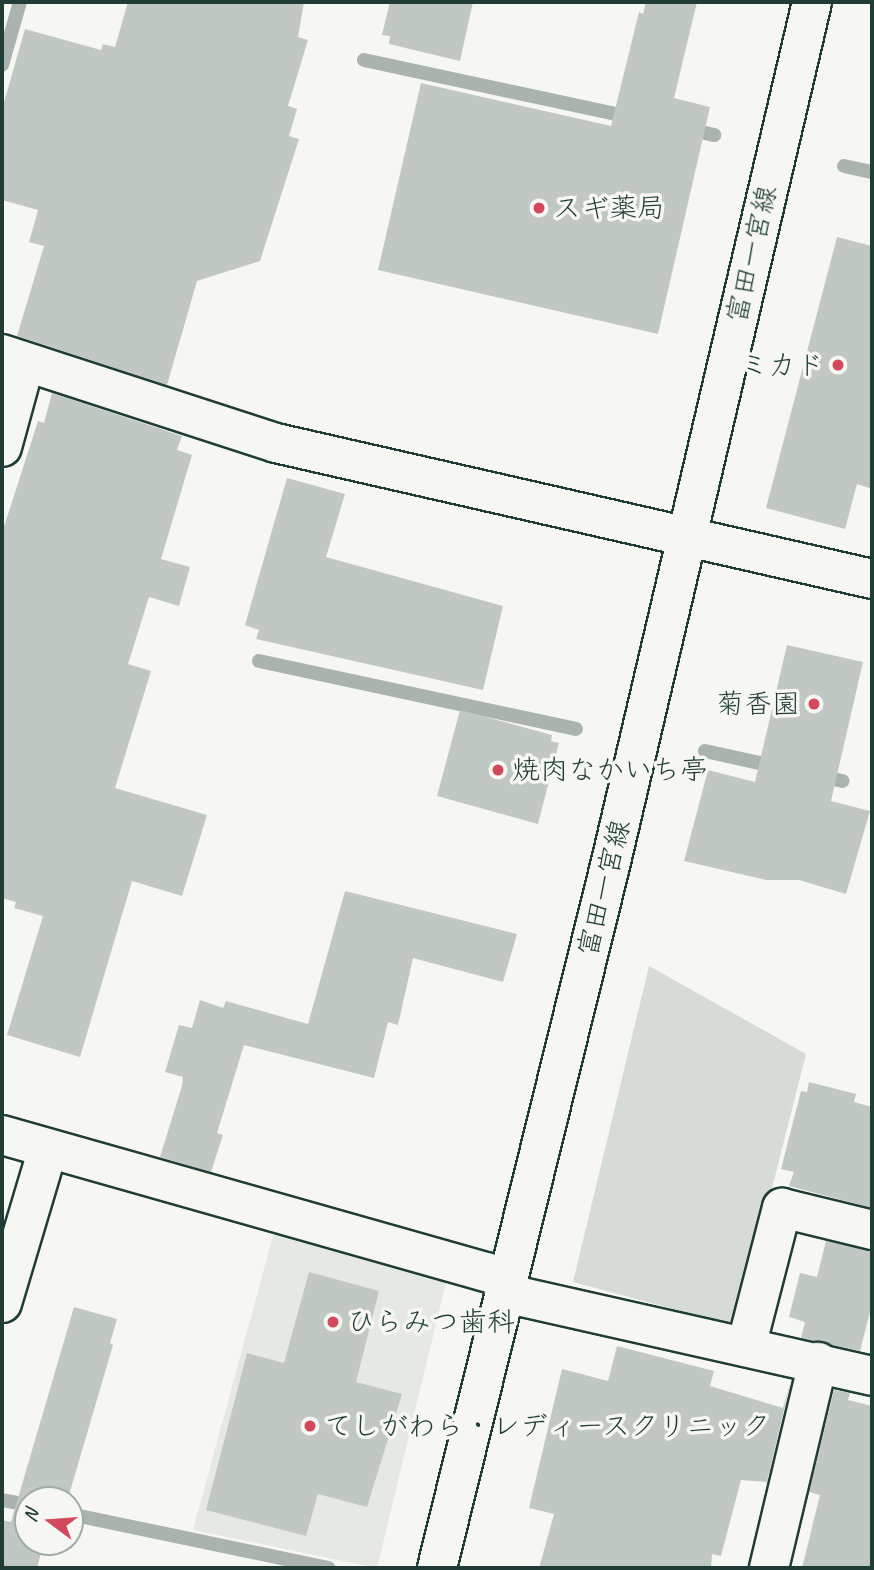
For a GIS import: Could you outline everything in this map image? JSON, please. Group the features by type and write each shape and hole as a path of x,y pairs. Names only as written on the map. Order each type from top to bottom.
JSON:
{"street":[{"name":"富田一宮線","path":"437,1568 610,866 684,540 812,2"},
{"path":"2,447 13,359 276,443 684,540 872,579"},
{"path":"2,1135 506,1286 872,1376"},
{"path":"2,1303 48,1149"},
{"path":"746,1347 782,1208 872,1230"},
{"path":"769,1568 818,1362"}],"shaded area":[{"path":"649,966 806,1054 737,1326 573,1282"},
{"path":"276,1225 448,1274 377,1568 193,1530"}],"building":[{"path":"128,2 304,2 298,37 308,40 288,106 297,109 289,136 299,139 260,261 197,281 167,385 17,336 44,246 29,242 38,210 2,200 2,109 25,29 101,50 103,44 115,47"},
{"path":"390,2 473,2 460,61 389,44 390,36 382,35"},
{"name":"スギ薬局","path":"646,2 697,2 674,98 710,107 658,334 378,270 421,83 611,126 639,12 643,14"},
{"name":"ミカド","path":"837,237 872,246 872,489 857,484 845,529 766,508"},
{"path":"52,393 182,436 177,450 192,455 161,559 190,567 179,606 149,597 128,664 151,671 115,788 207,815 182,896 132,881 80,1057 7,1035 43,916 14,908 16,902 2,898 2,533 38,421 44,423"},
{"path":"287,478 345,494 326,557 503,606 483,690 256,639 259,630 245,625"},
{"path":"787,645 863,662 831,801 870,811 846,894 799,880 766,880 684,861 708,770 755,782"},
{"name":"焼肉なかいち亭","path":"460,710 552,735 551,741 559,743 538,824 437,796"},
{"path":"345,891 517,934 503,982 413,958 398,1025 388,1022 374,1078 244,1045 217,1133 223,1135 211,1172 160,1157 182,1086 183,1077 165,1072 179,1025 192,1028 200,1000 223,1008 226,1001 308,1024"},
{"path":"809,1082 856,1094 854,1102 872,1107 872,1208 789,1186 794,1172 781,1169 801,1091 807,1092"},
{"path":"826,1241 872,1251 872,1304 860,1351 801,1338 805,1322 789,1317 800,1273 817,1277"},
{"name":"てしがわら・レディースクリニック","path":"309,1272 379,1291 356,1382 402,1394 367,1507 318,1494 306,1536 206,1510 247,1353 284,1363"},
{"path":"74,1307 117,1319 110,1343 113,1345 72,1486 22,1486"},
{"path":"617,1346 714,1371 710,1386 783,1408 791,1380 767,1482 741,1480 721,1556 712,1554 711,1568 539,1568 554,1514 529,1508 562,1369 608,1381"},
{"path":"834,1390 850,1393 848,1400 872,1406 872,1568 802,1568 820,1495 809,1492"},
{"path":"14,1512 14,1556 40,1556 37,1568 2,1568 2,1520 11,1522"}],"waterway":[{"path":"2,65 20,2"},
{"path":"364,60 630,117"},
{"path":"688,129 714,135"},
{"path":"844,166 872,172"},
{"path":"259,661 576,729"},
{"path":"705,751 778,767"},
{"path":"819,776 842,781"},
{"path":"2,1500 14,1502"},
{"path":"84,1517 328,1568"}],"place":[{"name":"スギ薬局","path":"539,208"},
{"name":"ミカド","path":"838,365"},
{"name":"菊香園","path":"814,704"},
{"name":"焼肉なかいち亭","path":"498,770"},
{"name":"ひらみつ歯科","path":"333,1322"},
{"name":"てしがわら・レディースクリニック","path":"310,1426"}]}
